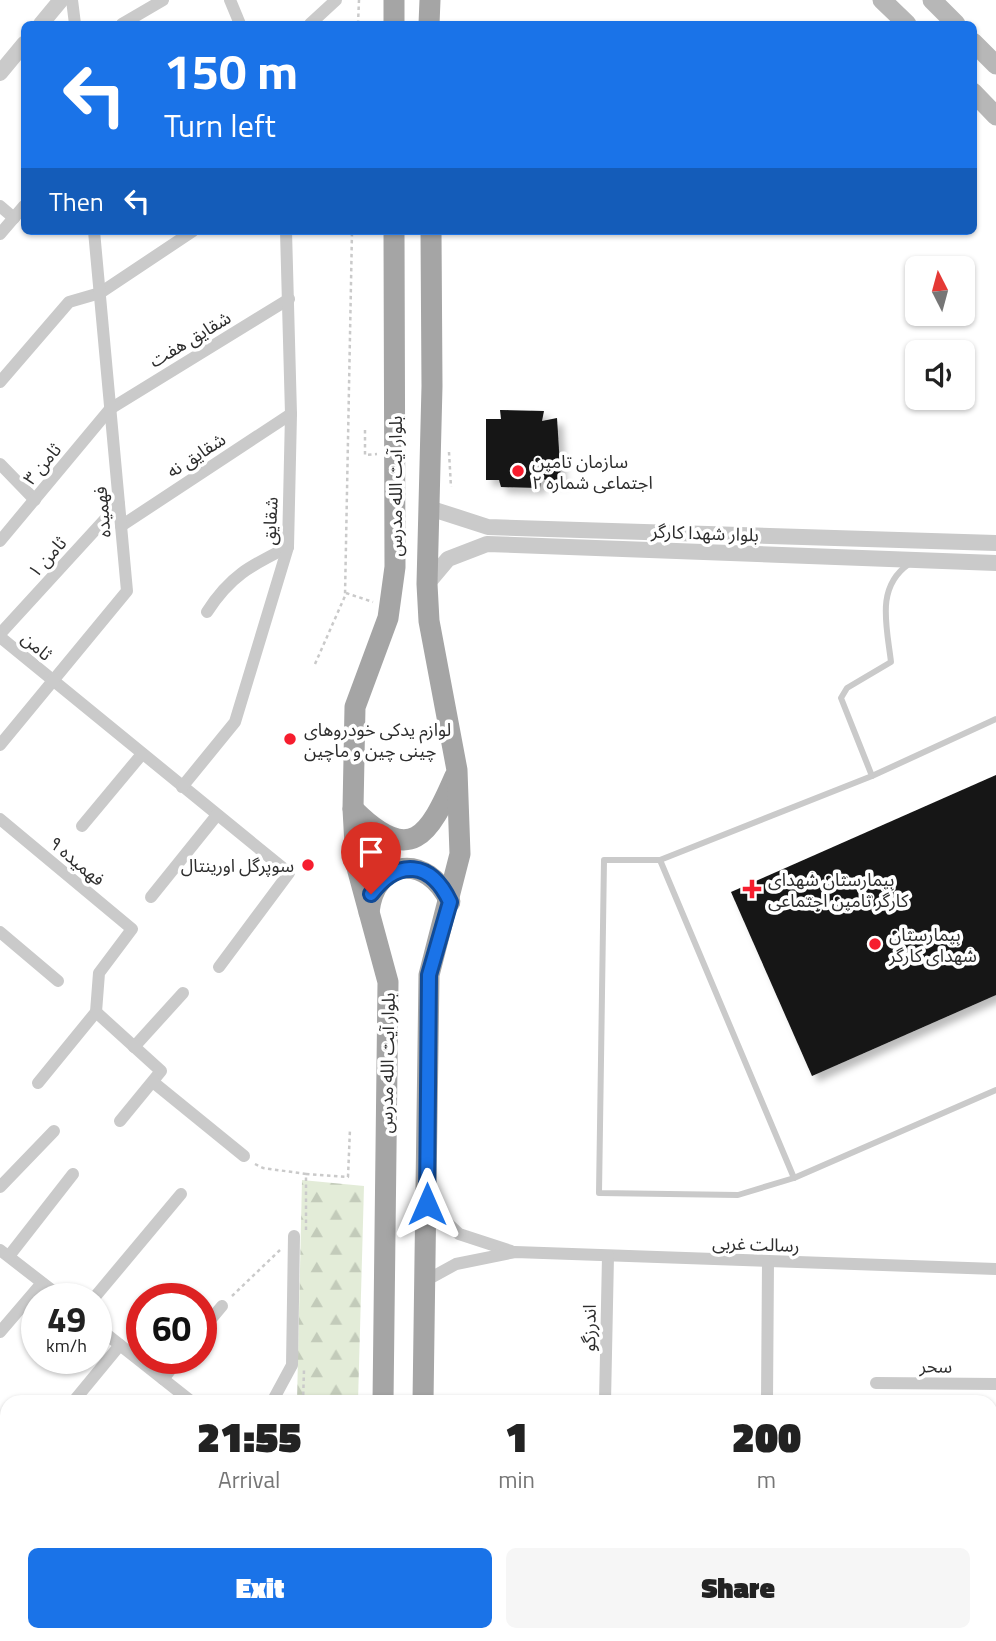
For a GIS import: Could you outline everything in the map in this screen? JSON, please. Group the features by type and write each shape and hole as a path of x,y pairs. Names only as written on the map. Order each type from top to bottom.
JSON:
{"main road":[{"path":"394,0 394,21"},
{"path":"429,21 430,0"},
{"path":"883,0 903,21"},
{"path":"932,0 953,21"},
{"path":"977,46 996,65"},
{"path":"977,96 996,116"},
{"name":"بلوار آیت الله مدرس","path":"383,1395 388,982 356,864 353,809 355,707 388,618 395,567 394,235"},
{"name":"بلوار آیت الله مدرس","path":"423,1395 429,975 450,902 460,854 457,770 429,621 427,584 432,386 431,235"},
{"path":"353,809 372,828 388,837 407,841 426,832 439,813 457,770"},
{"path":"369,915 371,894 384,877 403,869 424,871 441,883 450,902"}],"street":[{"path":"44,21 61,0"},
{"path":"72,0 75,21"},
{"path":"127,21 163,0"},
{"path":"230,0 239,21"},
{"path":"313,21 336,0"},
{"path":"0,73 21,48"},
{"path":"0,206 14,218"},
{"path":"0,234 21,210"},
{"name":"فهمیده","path":"0,745 127,591 94,235"},
{"path":"0,382 5,366 69,302 100,293 186,235"},
{"name":"شقایق","path":"182,787 235,722 288,547 291,414 286,235"},
{"name":"شقایق هفت","path":"110,409 289,299"},
{"name":"ثامن ۳","path":"0,541 110,409"},
{"name":"شقایق نه","path":"121,526 291,414"},
{"path":"0,464 34,500"},
{"name":"ثامن ۱","path":"0,636 119,504"},
{"name":"بلوار شهدا کارگر","path":"429,508 488,527 996,543"},
{"name":"بلوار شهدا کارگر","path":"427,584 448,559 487,544 996,563"},
{"path":"207,612 223,587 247,567 288,547"},
{"name":"ثامن","path":"0,636 289,873 219,967"},
{"path":"82,826 142,754"},
{"path":"151,897 217,815"},
{"name":"فهمیده ۹","path":"0,819 132,929 99,973 96,1012"},
{"path":"0,932 58,981"},
{"path":"134,1047 183,993"},
{"path":"38,1083 96,1012 161,1072 120,1121"},
{"path":"153,1082 244,1156"},
{"path":"0,1187 54,1131"},
{"path":"42,1283 4,1253 73,1174"},
{"path":"107,1283 181,1194"},
{"name":"رسالت غربی","path":"427,1204 460,1234 515,1252"},
{"path":"276,1395 292,1365 300,1239"},
{"name":"رسالت غربی","path":"425,1281 456,1264 515,1252 996,1269"},
{"name":"اندرزگو","path":"605,1395 608,1256"},
{"path":"767,1395 768,1262"},
{"path":"217,1312 222,1306"},
{"path":"0,1332 21,1308"},
{"path":"112,1339 183,1395"},
{"path":"79,1395 120,1345"},
{"path":"163,1379 167,1374"},
{"name":"سحر","path":"876,1382 996,1384"}],"lane":[{"path":"872,776 841,698 847,688 891,662 885,609 887,590 896,572 914,560"},
{"path":"996,719 872,776 660,860 604,860 599,1193 738,1195 794,1178 996,1090"},
{"path":"660,860 794,1178"}],"path":[{"path":"358,21 359,0"},
{"path":"315,664 346,593 352,235"},
{"path":"365,430 365,454"},
{"path":"449,451 450,487"},
{"path":"346,593 373,602"},
{"path":"244,1156 263,1168 348,1177 350,1129"},
{"path":"222,1306 300,1239 306,1174"},
{"path":"303,1395 304,1358"}],"green space":[{"path":"302,1180 364,1186 358,1395 297,1395"}],"building":[{"path":"500,410 544,411 542,421 557,418 561,482 541,479 540,488 501,487 499,480 486,480 486,419 501,419"},
{"name":"بیمارستان شهدای کارگر","path":"996,775 996,995 812,1076 731,892"}],"place":[{"name":"سازمان تامین اجتماعی شماره ۲","path":"518,471"},
{"name":"لوازم یدکی خودروهای چینی چین و ماچین","path":"290,739"},
{"name":"سوپرگل اورینتال","path":"308,865"},
{"name":"بیمارستان شهدای کارگر تامین اجتماعی","path":"752,889"},
{"name":"بیمارستان شهدای کارگر","path":"875,944"}],"route":[{"path":"371,894 384,877 403,869 424,871 441,883 450,902 429,975 427,1204"}]}
